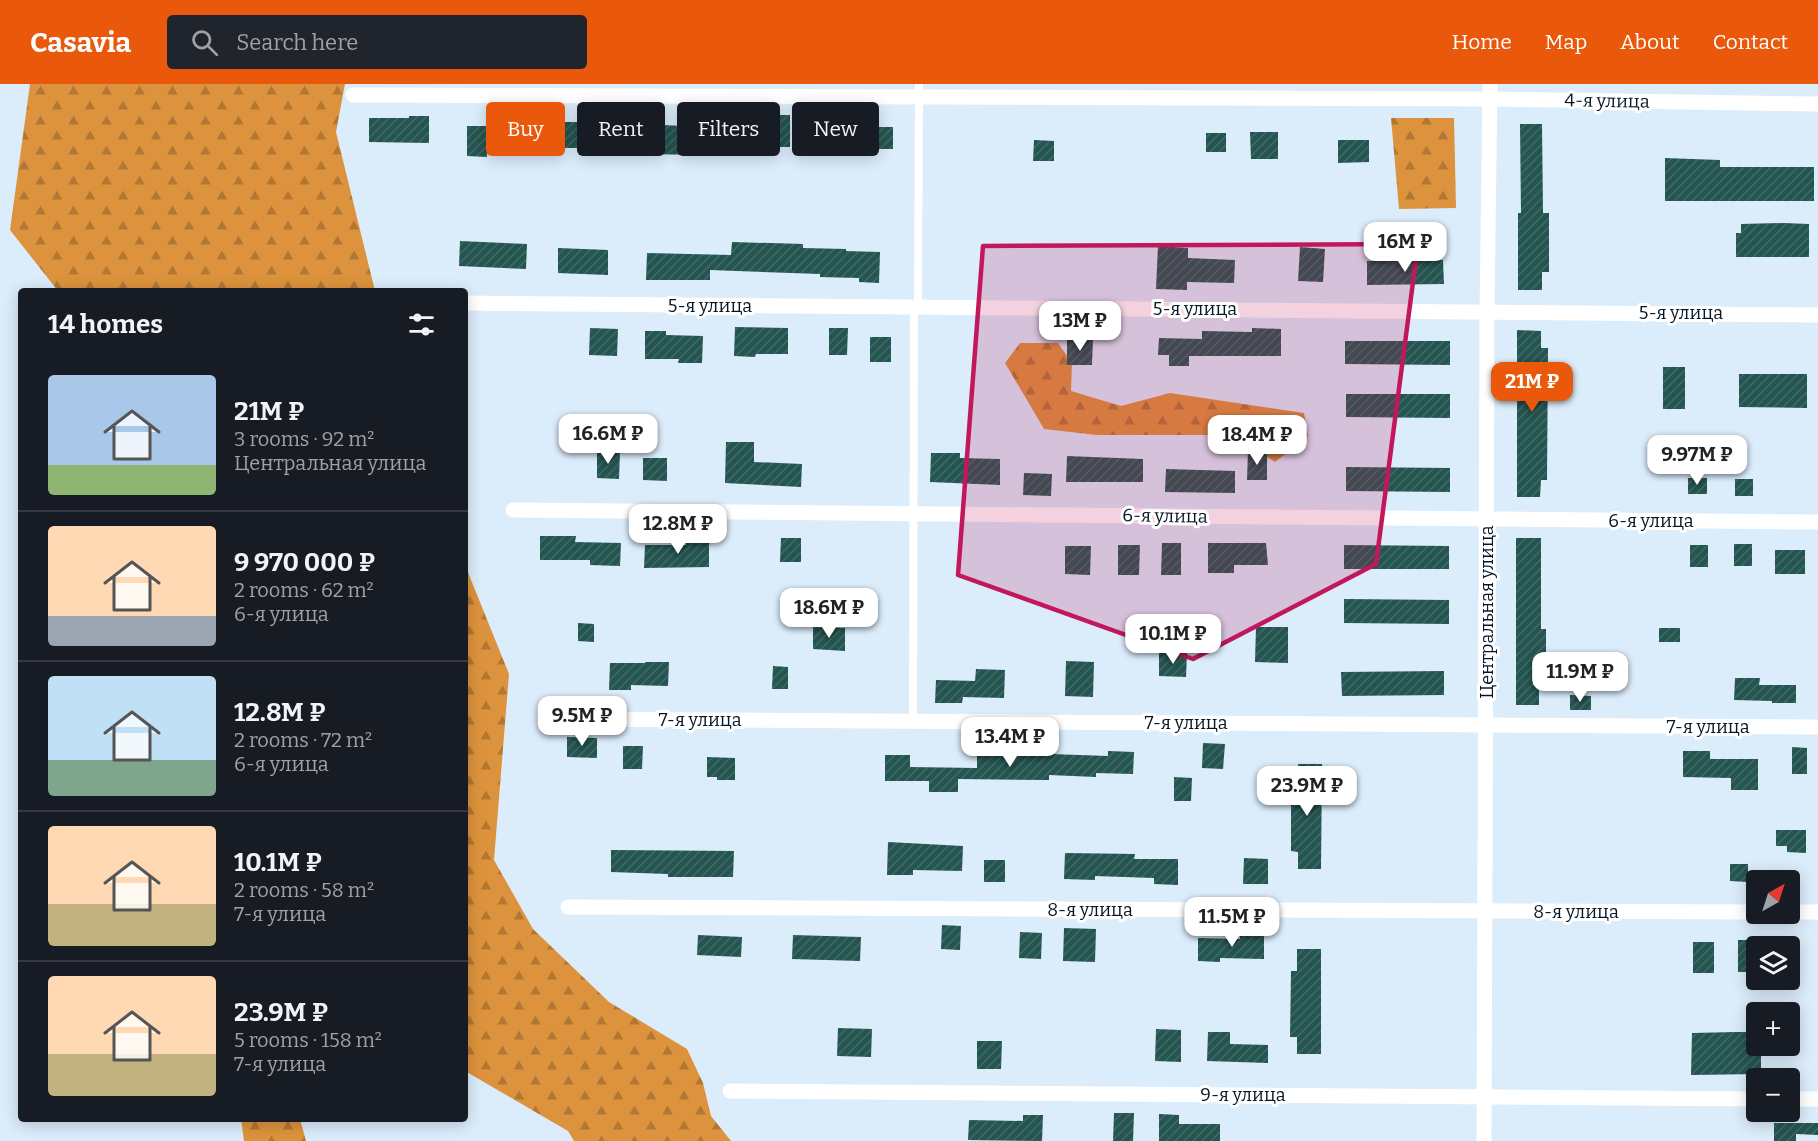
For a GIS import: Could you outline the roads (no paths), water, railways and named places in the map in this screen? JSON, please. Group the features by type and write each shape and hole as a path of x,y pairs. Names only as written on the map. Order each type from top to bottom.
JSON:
{"street":[{"name":"4-я улица","path":"352,94 1490,91 1818,104"},
{"name":"Центральная улица","path":"1484,1141 1490,91"},
{"name":"5-я улица","path":"468,303 1818,315"},
{"name":"6-я улица","path":"513,510 1818,522"},
{"name":"7-я улица","path":"554,719 1818,727"},
{"name":"8-я улица","path":"568,907 1746,912"},
{"path":"1800,912 1818,912"},
{"name":"9-я улица","path":"730,1091 1746,1098"},
{"path":"1800,1099 1818,1099"}],"lane":[{"path":"913,721 919,91"}]}
